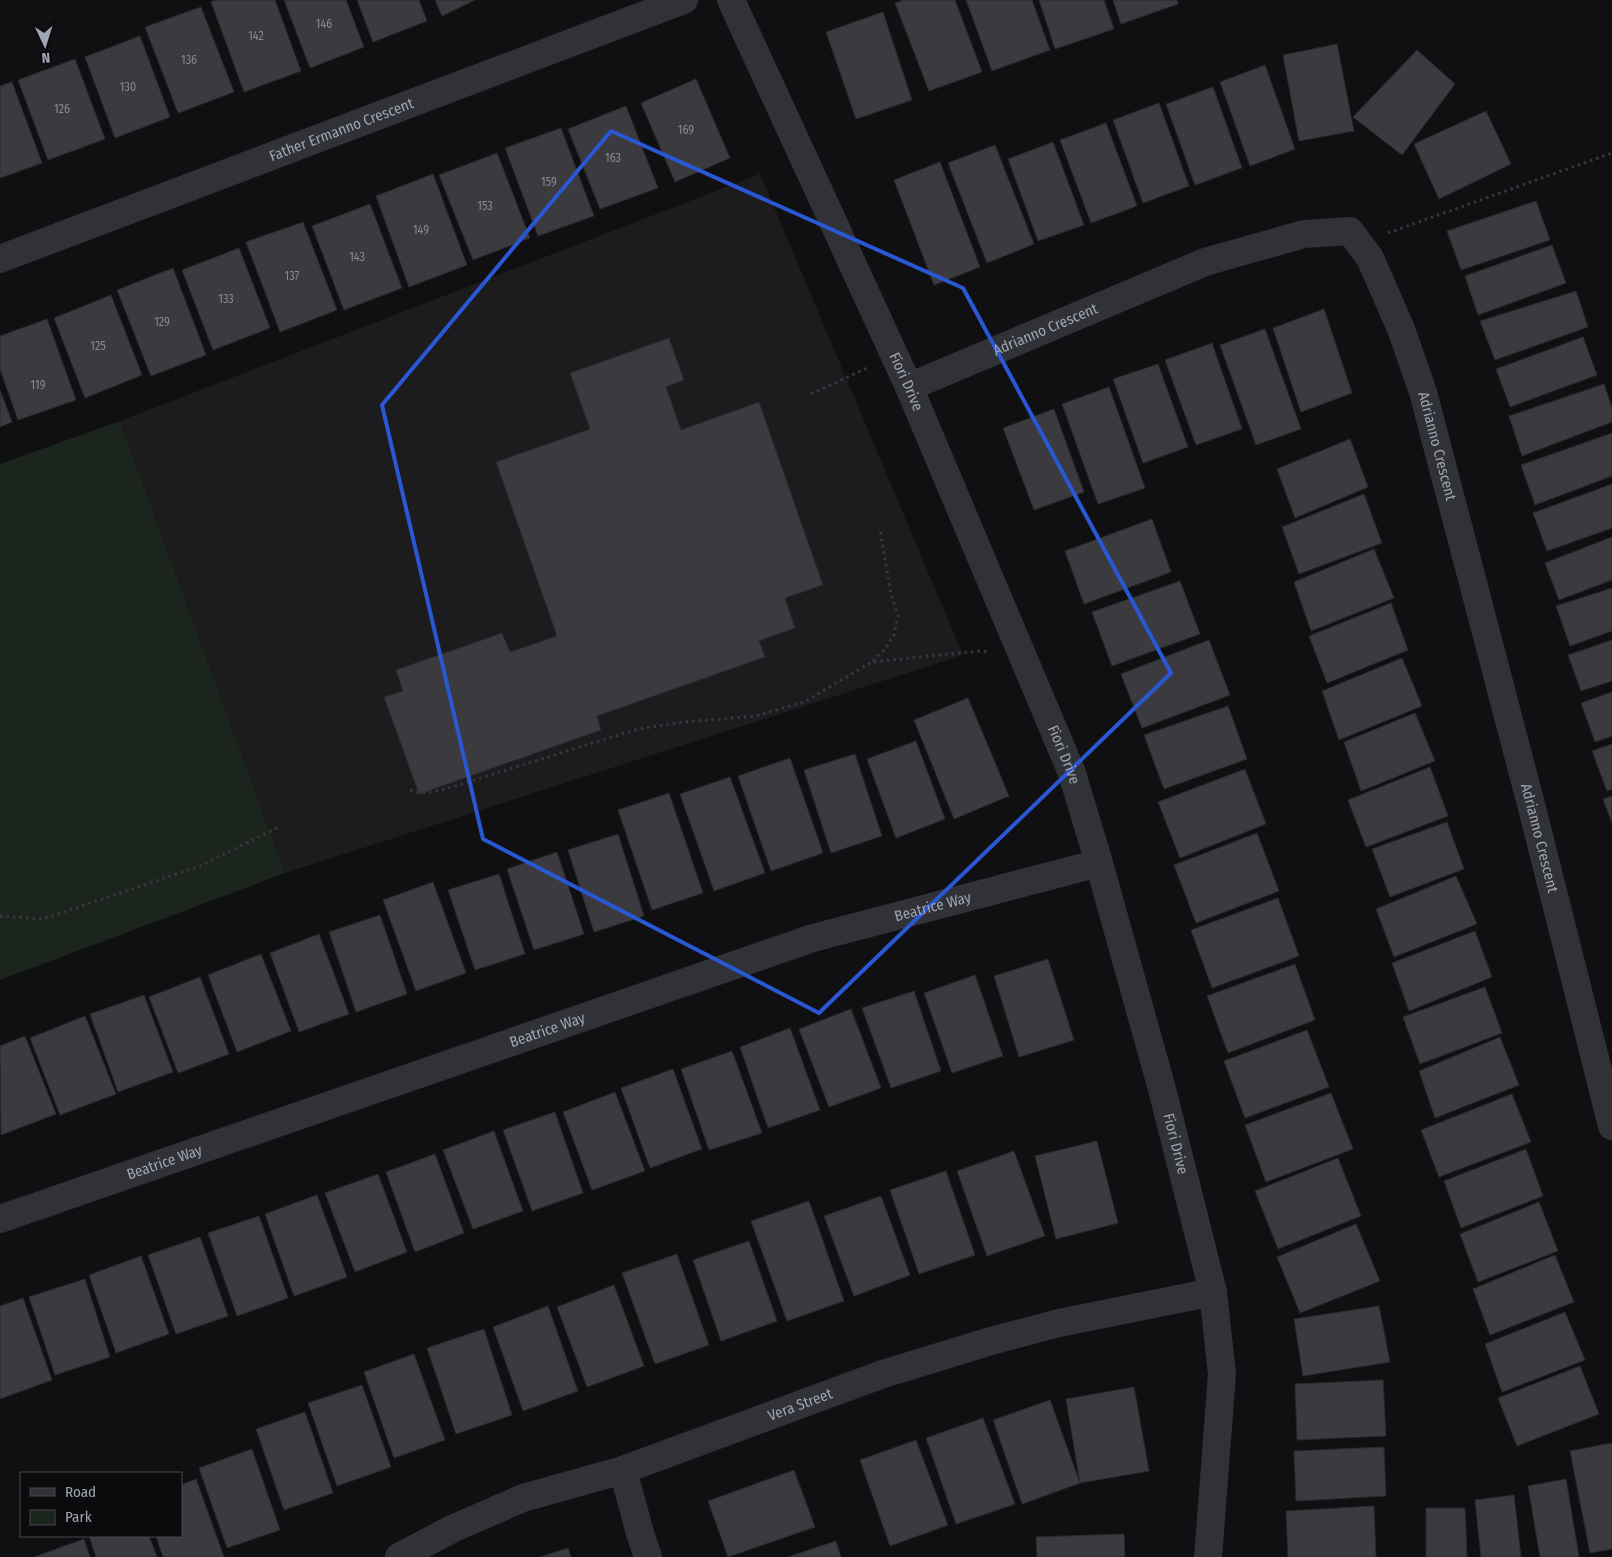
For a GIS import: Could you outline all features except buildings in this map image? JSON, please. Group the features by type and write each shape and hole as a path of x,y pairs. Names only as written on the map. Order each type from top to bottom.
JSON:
{"street":[{"name":"Father Ermanno Crescent","path":"0,259 684,0"},
{"name":"Fiori Drive","path":"730,0 909,387 1072,773 1162,1089 1214,1292 1222,1374 1208,1557"},
{"name":"Adrianno Crescent","path":"909,387 1205,262 1304,234 1350,232 1370,258 1401,329 1423,392 1527,789 1612,1126"},
{"name":"Beatrice Way","path":"0,1218 813,938 1099,863"},
{"name":"Vera Street","path":"399,1557 452,1529 524,1498 623,1470 883,1374 991,1341 1059,1323 1214,1292"},
{"path":"623,1470 648,1557"}],"path":[{"path":"1388,233 1612,153"},
{"path":"811,394 894,355"},
{"path":"410,790 422,793 442,790 638,729 684,722 756,716 804,702 872,662 886,648 894,635 898,616 891,594 880,530"},
{"path":"872,662 980,651 1022,655"},
{"path":"0,916 43,919 200,866 281,826"}],"highlighted area":[{"path":"611,131 963,288 1171,673 819,1013 483,839 382,405"}],"shaded area":[{"path":"760,174 963,655 285,873 120,421"}],"green space":[{"path":"120,421 285,873 0,980 0,464"}]}
